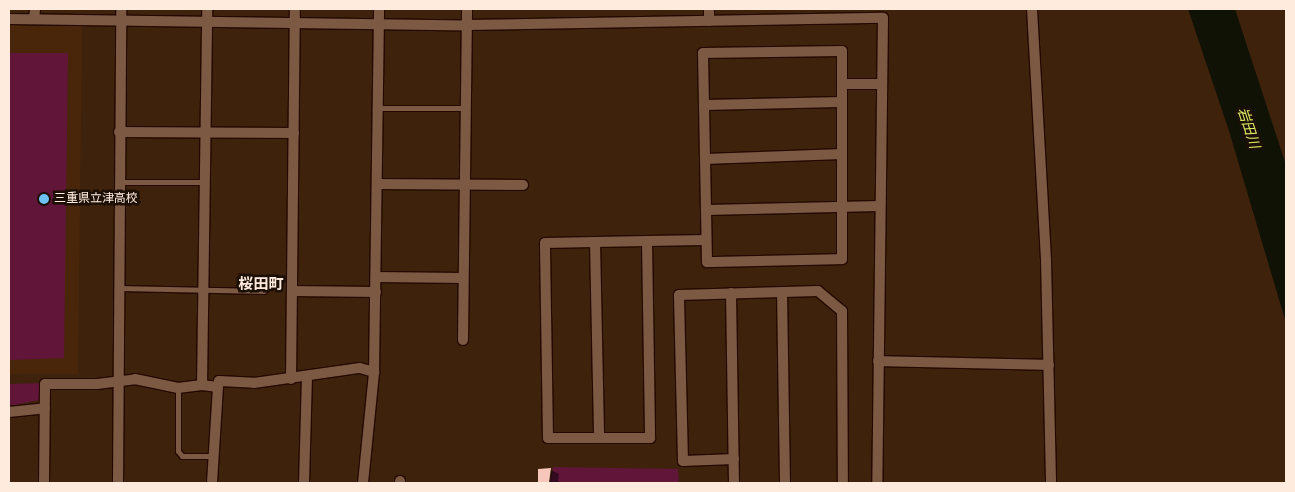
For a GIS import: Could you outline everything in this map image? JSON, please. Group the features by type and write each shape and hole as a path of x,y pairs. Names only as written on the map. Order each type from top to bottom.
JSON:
{"street":[{"path":"118,483 121,9"},
{"path":"202,385 207,9"},
{"path":"290,379 295,9"},
{"path":"363,483 374,372 379,9"},
{"path":"462,340 467,9"},
{"path":"709,9 709,21"},
{"path":"762,9 762,20"},
{"path":"1032,9 1049,365 1051,483"},
{"path":"9,19 35,14 121,20 467,24 762,20 859,14 883,18 877,483"},
{"path":"842,51 842,102 842,259 707,262 703,53 842,51"},
{"path":"842,84 882,84"},
{"path":"704,105 842,102"},
{"path":"119,132 294,133"},
{"path":"705,159 842,154"},
{"path":"378,184 523,185"},
{"path":"706,210 880,206"},
{"path":"647,241 650,438 548,438 544,244 595,242 647,241 706,240"},
{"path":"595,242 599,438"},
{"path":"376,277 463,278"},
{"path":"292,291 376,292"},
{"path":"734,459 683,461 679,295 818,291 842,312 843,483"},
{"path":"782,292 785,483"},
{"path":"731,294 734,483"},
{"path":"878,362 1049,365"},
{"path":"212,483 219,380 254,383 360,368 374,372"},
{"path":"304,483 307,377"},
{"path":"44,483 45,384 119,382 141,379 178,388 202,385 218,387"},
{"path":"9,412 44,408"}],"lane":[{"path":"378,108 466,108"},
{"path":"119,182 205,182"},
{"path":"118,288 264,291"},
{"path":"178,388 178,452 182,456 213,456"}],"shaded area":[{"name":"三重県立津高校","path":"9,24 82,25 78,374 9,374"},
{"name":"三重県立津高校","path":"9,53 68,53 64,358 9,360"},
{"path":"40,383 39,400 9,406 9,384"},
{"path":"553,467 678,469 679,483 550,483"}],"water":[{"name":"岩田川","path":"1188,9 1235,9 1286,165 1286,323 1229,131"}],"building":[{"path":"551,468 549,483 538,483 538,469"}],"place":[{"name":"三重県立津高校","path":"44,199"}],"district":[{"name":"桜田町","path":"261,285"}]}
